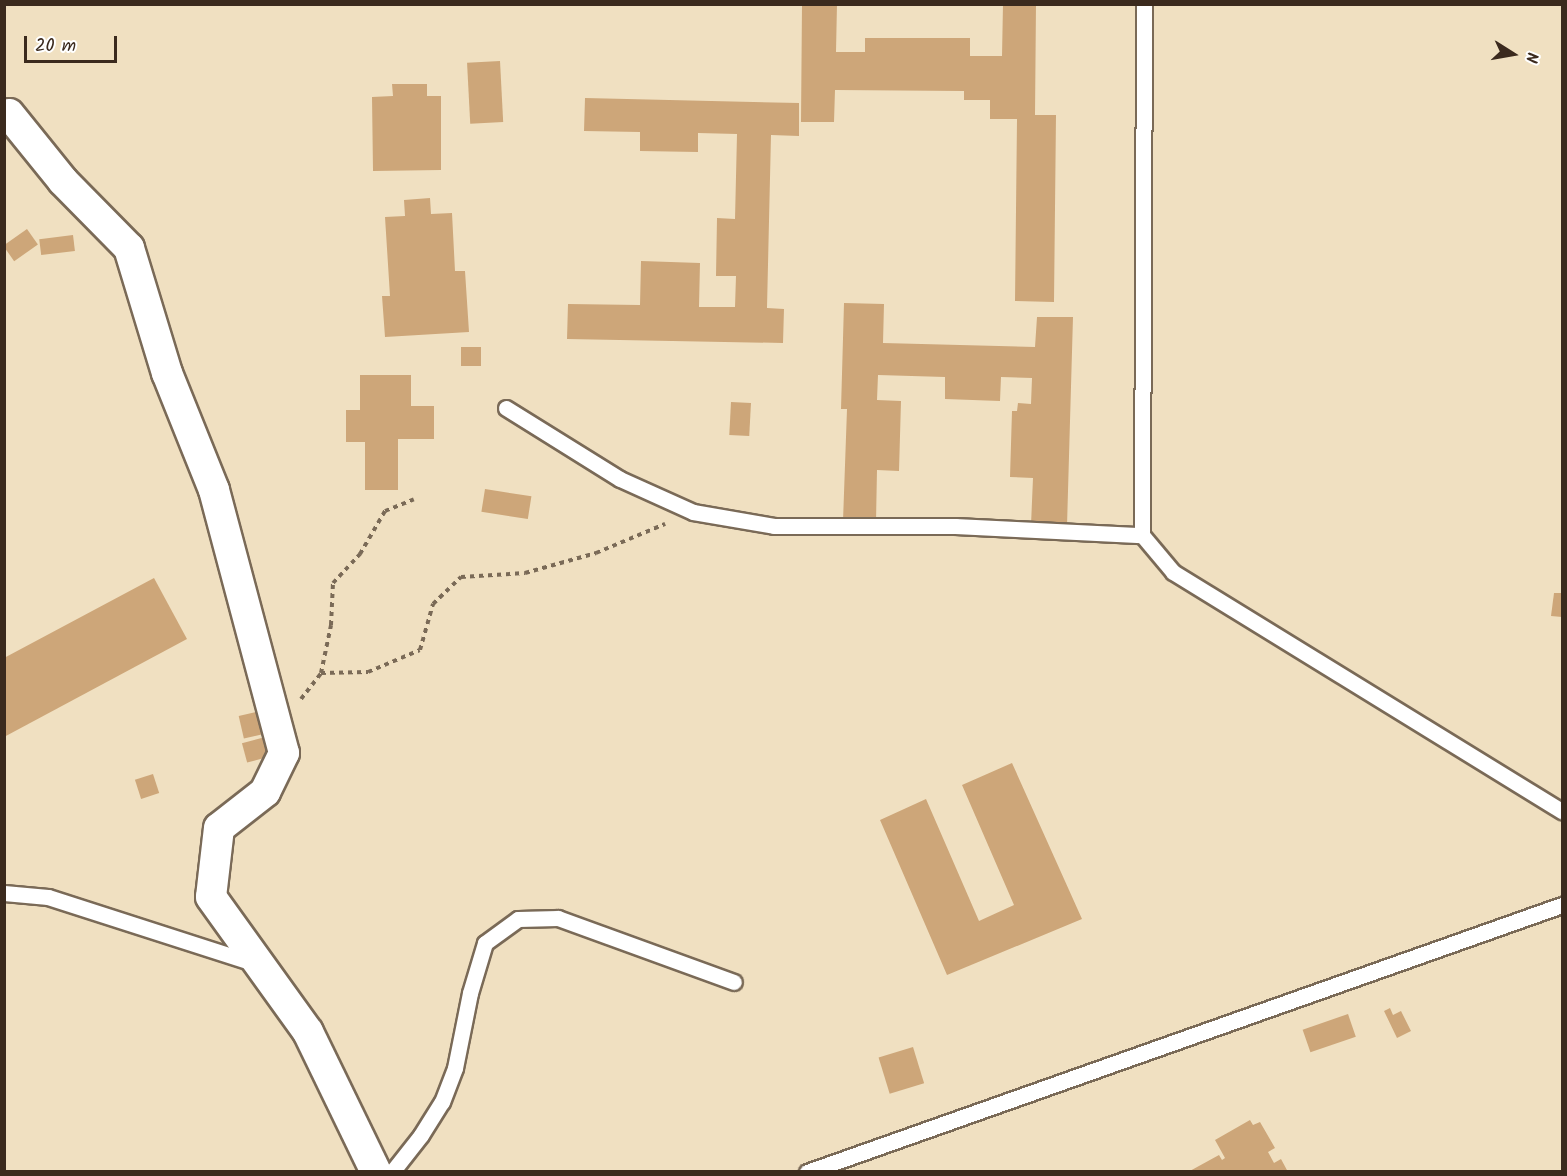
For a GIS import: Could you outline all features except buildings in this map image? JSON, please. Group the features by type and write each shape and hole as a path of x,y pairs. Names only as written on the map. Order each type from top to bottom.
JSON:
{"street":[{"path":"9,114 63,181 129,248 166,374 214,490 284,753 265,792 219,828 211,897 308,1032 376,1172"}],"lane":[{"path":"1144,4 1142,535 1173,572 1563,811"},
{"path":"506,408 620,479 693,512 774,526 955,526 1142,535"},
{"path":"4,893 48,897 78,905 260,965"},
{"path":"807,1172 1563,905"},
{"path":"392,1172 442,1102 454,1068 470,993 485,943 518,919 558,918 734,982"}],"path":[{"path":"296,705 321,673 331,625 333,583 360,554 385,511 414,499"},
{"path":"321,673 368,672 420,650 433,603 461,577 525,573 596,554 693,512"}]}
